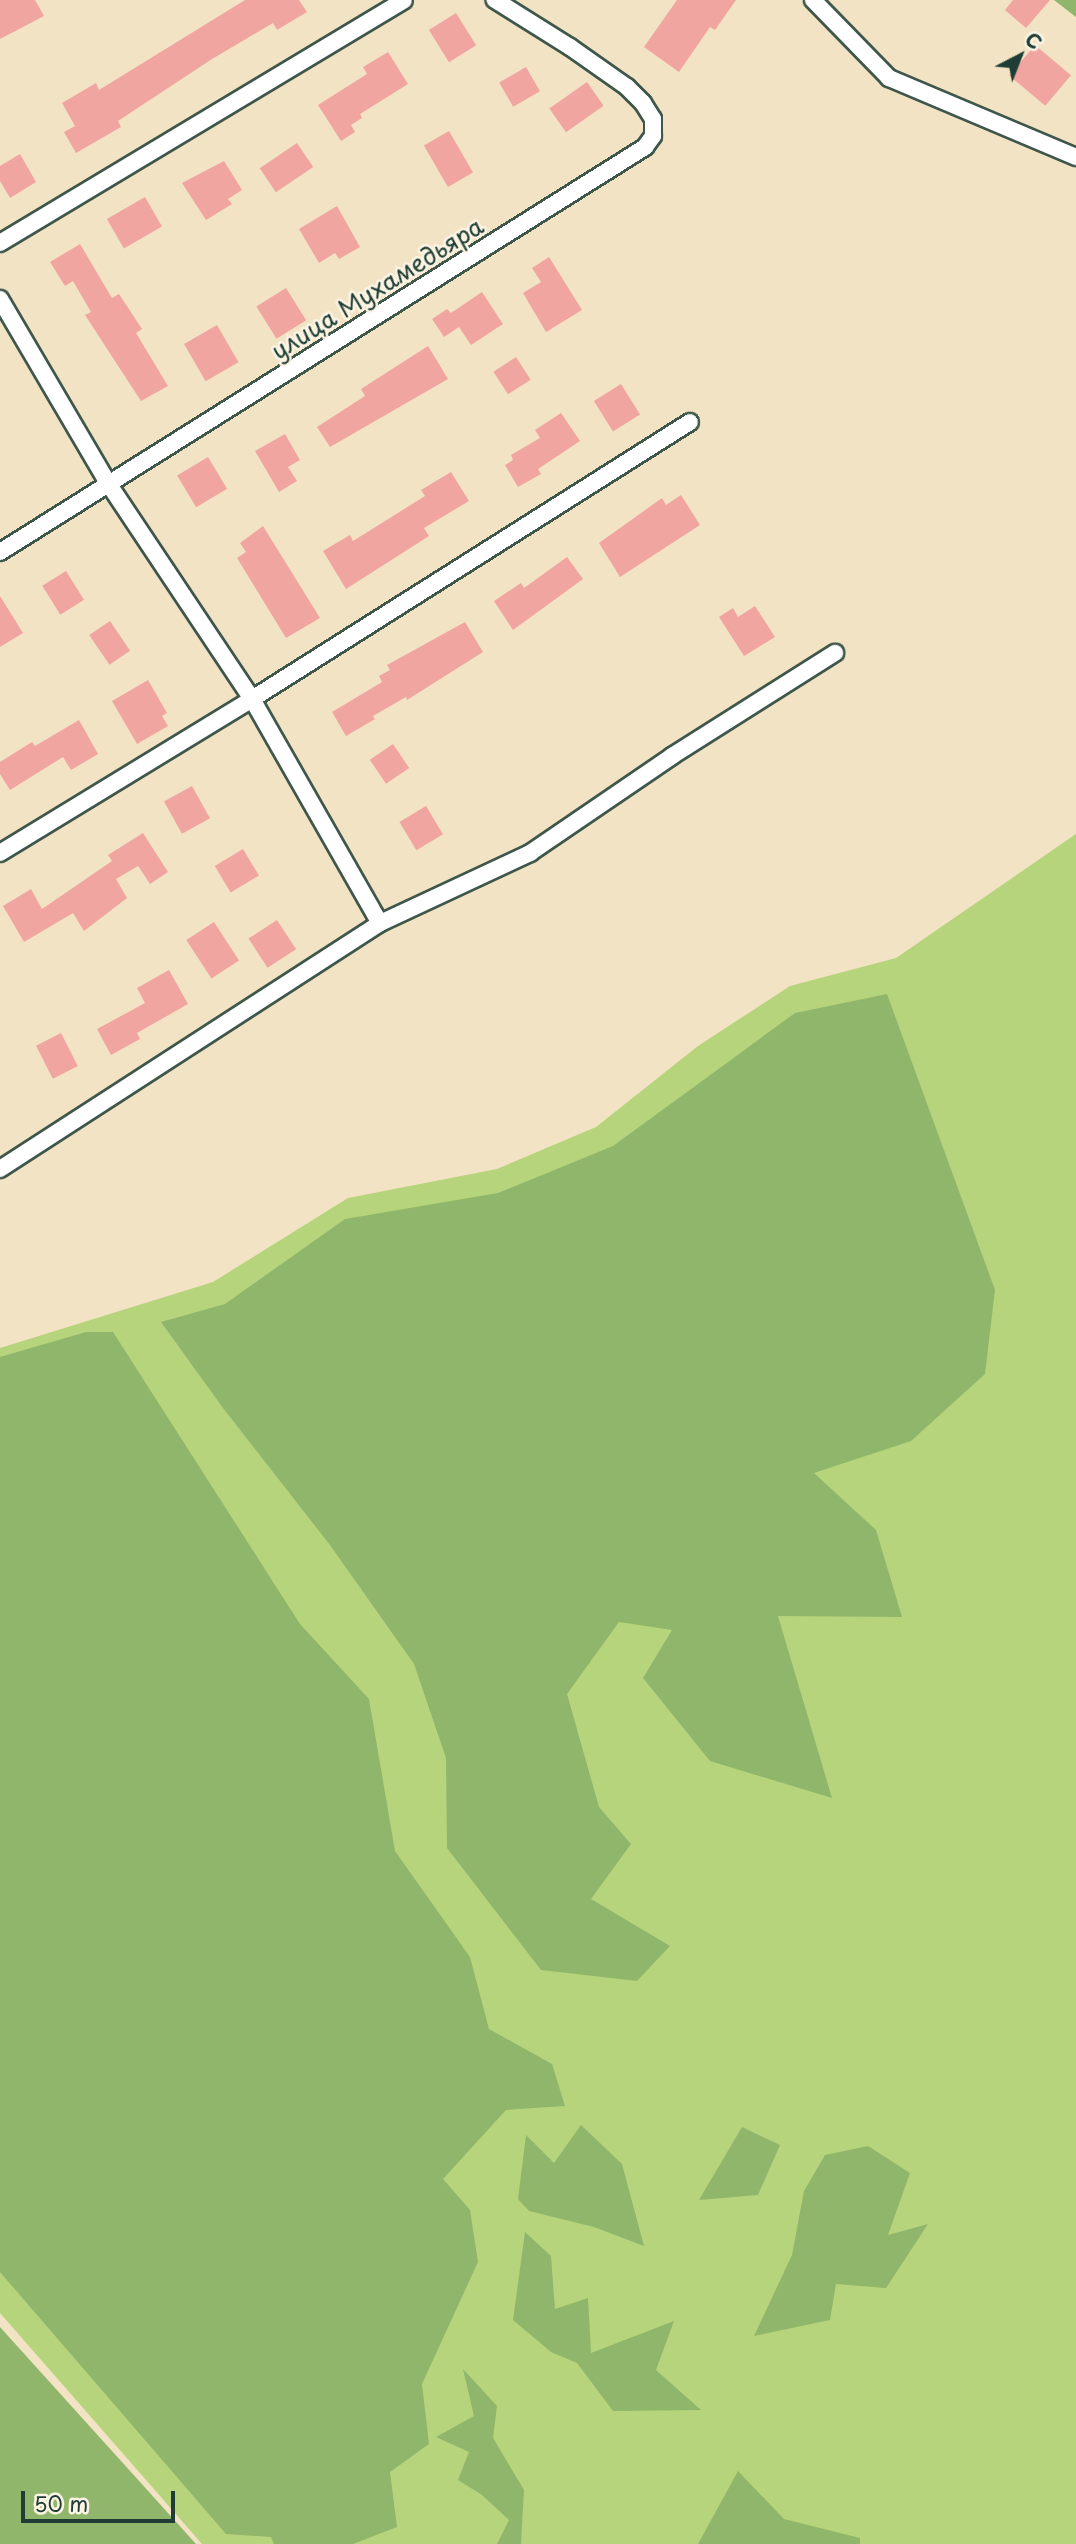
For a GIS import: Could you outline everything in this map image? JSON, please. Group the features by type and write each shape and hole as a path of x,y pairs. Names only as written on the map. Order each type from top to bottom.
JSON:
{"street":[{"path":"0,243 404,0"},
{"name":"улица Мухамедьяра","path":"0,552 645,147 653,136 653,119 643,103 627,87 495,0"},
{"path":"813,0 889,78 1076,157"},
{"path":"0,299 108,483 252,699 380,923"},
{"path":"0,853 252,699 690,422"},
{"path":"0,1169 380,923 530,853 671,756 835,653"}],"green space":[{"path":"1054,0 1076,0 1076,17"},
{"path":"1076,834 1076,2544 202,2544 0,2313 0,1348 213,1282 348,1198 497,1169 596,1127 698,1046 790,986 896,958"},
{"path":"887,994 995,1290 985,1374 911,1441 814,1473 876,1530 902,1617 778,1616 832,1798 710,1761 643,1678 672,1630 619,1622 567,1694 599,1807 631,1844 591,1899 670,1946 637,1981 541,1970 447,1848 446,1758 414,1664 330,1545 223,1408 161,1322 225,1304 345,1219 498,1193 613,1146 795,1013"},
{"path":"86,1332 113,1332 300,1624 369,1699 395,1851 470,1957 489,2029 552,2064 565,2106 506,2110 443,2179 470,2210 478,2262 422,2384 429,2444 390,2472 397,2527 353,2544 274,2544 271,2537 226,2534 0,2272 0,1357"},
{"path":"581,2125 622,2164 644,2246 594,2227 529,2211 518,2199 526,2135 554,2163"},
{"path":"742,2127 780,2145 758,2195 699,2200"},
{"path":"868,2146 910,2173 888,2235 928,2224 886,2288 836,2284 830,2320 754,2336 792,2255 804,2191 825,2155"},
{"path":"525,2232 551,2256 555,2309 588,2298 591,2353 674,2321 656,2370 701,2410 613,2411 577,2363 551,2352 513,2320"},
{"path":"0,2327 9,2337 196,2544 0,2544"},
{"path":"463,2369 497,2406 493,2438 524,2490 521,2544 497,2544 509,2520 482,2495 458,2480 469,2452 436,2437 474,2416"},
{"path":"738,2471 784,2519 860,2538 860,2544 698,2544"}],"building":[{"path":"0,0 35,0 44,16 0,39"},
{"path":"245,0 299,0 307,12 277,30 273,23 212,59 118,121 121,127 76,153 64,132 75,126 62,103 96,83 99,90"},
{"path":"677,0 736,0 715,30 710,27 679,72 644,47"},
{"path":"1013,0 1050,0 1026,28 1005,10"},
{"path":"456,13 476,45 449,62 429,30"},
{"path":"1035,45 1071,75 1045,106 1009,76"},
{"path":"388,52 408,84 360,114 362,118 351,125 355,132 341,141 318,105 367,74 363,67"},
{"path":"526,67 540,91 513,107 499,82"},
{"path":"587,82 604,106 566,132 549,108"},
{"path":"449,131 473,173 448,187 424,146"},
{"path":"297,143 313,167 276,192 260,168"},
{"path":"20,154 36,182 10,198 0,181 0,166"},
{"path":"224,161 242,190 228,199 232,204 206,220 182,183"},
{"path":"145,197 162,226 124,248 107,219"},
{"path":"337,206 360,247 339,259 335,253 319,263 299,229"},
{"path":"80,244 112,298 119,294 142,329 136,333 168,386 141,401 85,315 91,312 73,281 65,286 50,262"},
{"path":"549,257 582,310 546,332 523,293 541,282 532,268"},
{"path":"286,288 306,320 276,339 256,307"},
{"path":"482,292 503,324 471,345 459,327 444,337 432,319 447,309 451,313"},
{"path":"217,325 239,362 206,381 184,344"},
{"path":"428,346 448,379 330,447 317,427 365,396 361,389"},
{"path":"516,357 531,380 508,394 493,372"},
{"path":"621,384 640,415 613,431 594,401"},
{"path":"561,413 580,441 538,469 541,474 518,487 505,465 513,460 511,455 540,438 535,430"},
{"path":"285,434 300,460 288,467 297,481 279,492 255,451"},
{"path":"208,457 227,489 196,507 177,476"},
{"path":"451,472 469,501 424,528 429,536 346,589 323,551 350,535 353,541 425,496 421,490"},
{"path":"681,495 700,525 620,577 599,543 662,498 666,505"},
{"path":"263,526 320,618 286,638 237,558 246,552 240,543"},
{"path":"567,557 583,579 513,630 494,601 521,583 524,588"},
{"path":"66,571 84,600 60,615 42,586"},
{"path":"0,596 23,633 0,647"},
{"path":"755,606 775,637 744,656 719,617 733,608 738,617"},
{"path":"110,621 130,651 109,665 89,635"},
{"path":"465,622 483,652 407,700 406,697 373,716 375,719 346,736 332,712 382,682 379,676 390,670 387,665"},
{"path":"148,680 167,713 162,716 168,726 137,744 112,701"},
{"path":"79,720 98,754 71,770 63,757 10,790 0,774 0,762 32,742 35,746"},
{"path":"393,744 409,768 386,784 370,760"},
{"path":"192,786 210,818 182,834 164,802"},
{"path":"426,806 443,834 416,850 399,822"},
{"path":"143,833 168,872 150,884 138,866 116,879 127,898 84,931 73,913 24,942 3,906 31,889 42,909 112,861 108,855"},
{"path":"243,849 259,876 231,893 215,866"},
{"path":"277,920 296,949 268,968 248,939"},
{"path":"214,922 239,961 211,979 186,940"},
{"path":"169,970 188,1004 137,1033 140,1039 111,1055 97,1029 145,1003 137,988"},
{"path":"61,1033 78,1066 53,1079 36,1046"}]}
